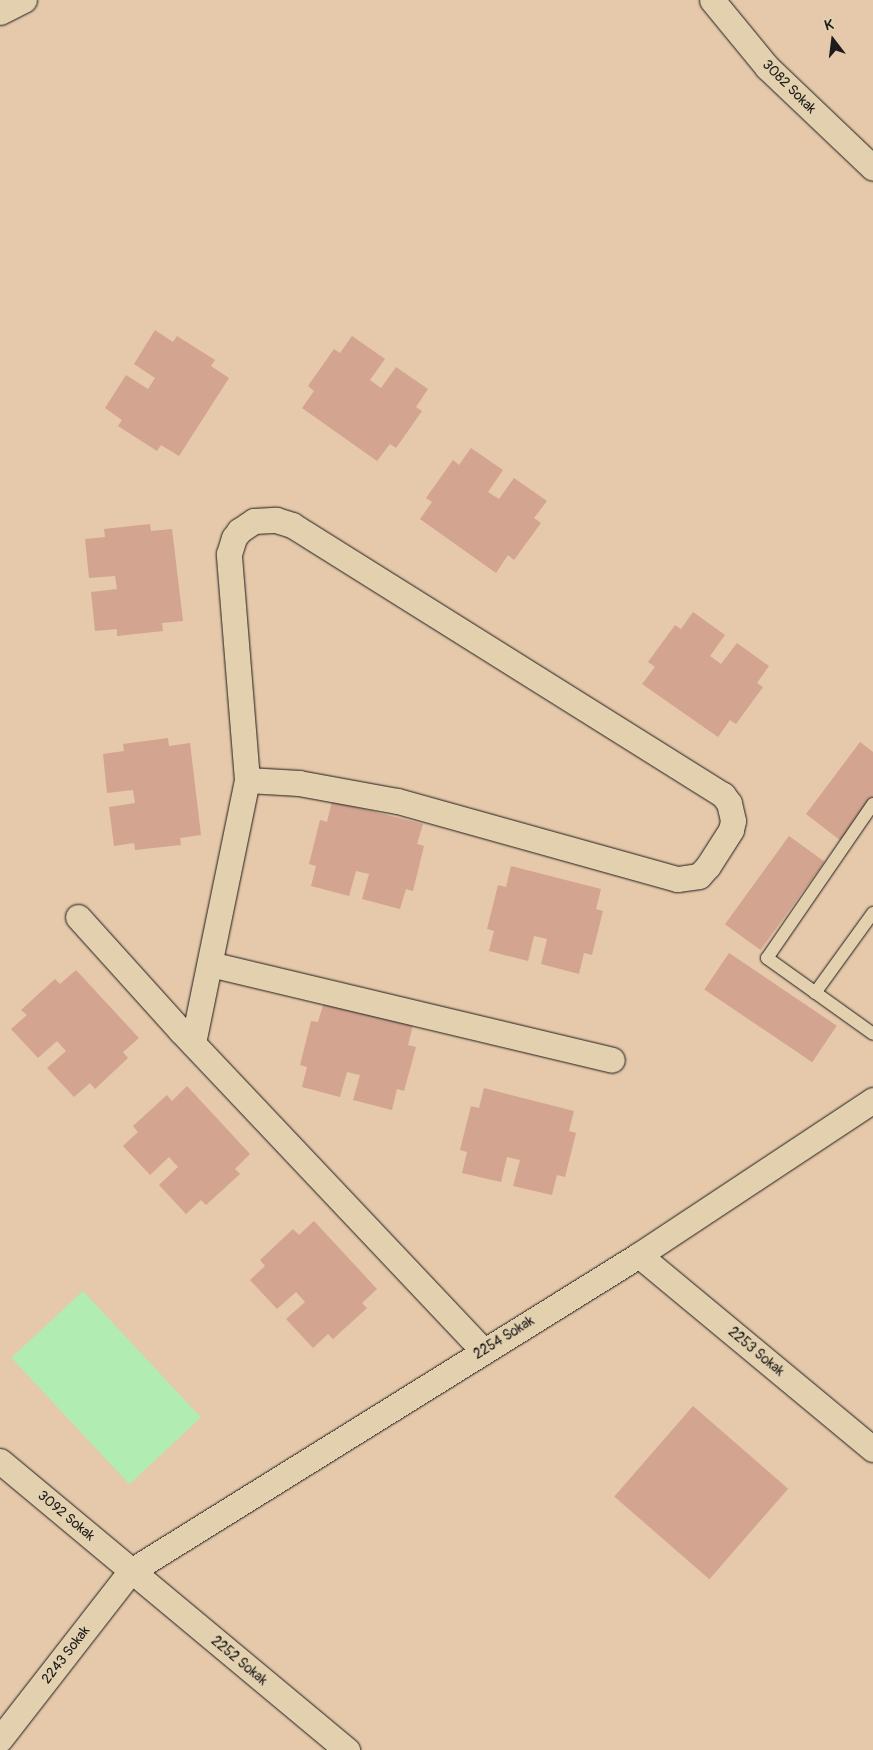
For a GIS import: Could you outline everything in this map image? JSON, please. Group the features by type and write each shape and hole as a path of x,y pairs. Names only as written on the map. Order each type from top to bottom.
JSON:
{"street":[{"path":"0,12 24,0"},
{"name":"3082 Sokak","path":"712,0 767,67 873,168"},
{"path":"192,1043 247,780 229,554 234,538 246,525 262,520 276,520 292,525 723,795 729,803 733,821 731,830 708,866 698,876 677,879 397,801 300,783 247,780"},
{"path":"78,918 192,1043 484,1350"},
{"path":"210,964 612,1060"},
{"name":"2254 Sokak","path":"131,1571 639,1255 873,1100"},
{"name":"2253 Sokak","path":"639,1255 873,1449"},
{"name":"3092 Sokak","path":"0,1461 131,1571"},
{"name":"2243 Sokak","path":"0,1739 131,1571"},
{"name":"2252 Sokak","path":"131,1571 347,1750"}],"lane":[{"path":"873,804 767,958 873,1034"},
{"path":"816,993 873,913"}],"green space":[{"path":"83,1291 201,1418 129,1484 11,1358"}],"building":[{"path":"155,330 173,342 177,336 215,360 211,366 229,378 179,456 161,445 157,451 118,426 122,420 105,408 126,375 148,389 155,378 134,364"},
{"path":"352,336 385,359 370,380 381,388 396,367 428,389 416,407 422,411 396,448 390,444 377,461 302,408 314,391 308,386 334,349 340,353"},
{"path":"471,448 503,470 488,492 499,499 514,478 547,501 534,518 541,523 514,560 508,555 496,573 420,519 432,502 426,498 453,460 459,465"},
{"path":"150,524 151,531 172,529 183,621 162,623 163,631 117,636 117,629 95,631 91,592 117,589 115,576 89,578 85,539 105,537 104,529"},
{"path":"693,612 725,635 710,656 721,664 737,643 769,666 757,683 763,687 736,724 730,720 718,737 642,684 655,667 648,662 675,625 681,629"},
{"path":"168,738 169,746 190,743 201,835 180,838 181,845 135,850 134,843 114,846 109,807 135,803 133,790 107,793 103,754 124,751 123,744"},
{"path":"860,742 873,752 873,798 841,841 806,814"},
{"path":"332,801 423,824 417,844 424,846 413,891 406,889 400,909 362,899 369,874 356,871 349,896 311,886 316,866 309,864 320,820 327,822"},
{"path":"789,836 825,862 761,950 725,924"},
{"path":"511,866 601,889 596,909 603,911 592,955 584,953 579,974 541,964 547,939 534,936 528,961 489,951 494,931 487,929 498,885 506,887"},
{"path":"729,953 837,1026 812,1062 704,989"},
{"path":"76,970 139,1038 123,1052 128,1058 95,1089 90,1083 74,1097 47,1068 66,1051 57,1041 38,1058 11,1029 27,1015 21,1010 55,979 60,984"},
{"path":"324,1002 413,1025 408,1045 416,1047 404,1091 397,1089 392,1110 353,1100 360,1075 347,1072 340,1097 302,1087 307,1067 300,1065 311,1021 318,1022"},
{"path":"187,1086 250,1154 235,1169 240,1174 206,1205 201,1200 186,1214 159,1185 178,1167 169,1157 150,1175 123,1146 138,1132 133,1126 167,1095 172,1101"},
{"path":"484,1088 574,1111 569,1131 576,1133 565,1177 557,1175 552,1195 513,1186 520,1160 507,1157 501,1182 462,1173 467,1152 460,1150 471,1106 479,1108"},
{"path":"314,1221 377,1289 362,1303 367,1308 333,1339 328,1334 313,1348 286,1319 305,1302 296,1292 277,1309 250,1280 265,1266 260,1260 293,1229 299,1235"},
{"path":"693,1406 788,1489 709,1579 614,1497"}]}
